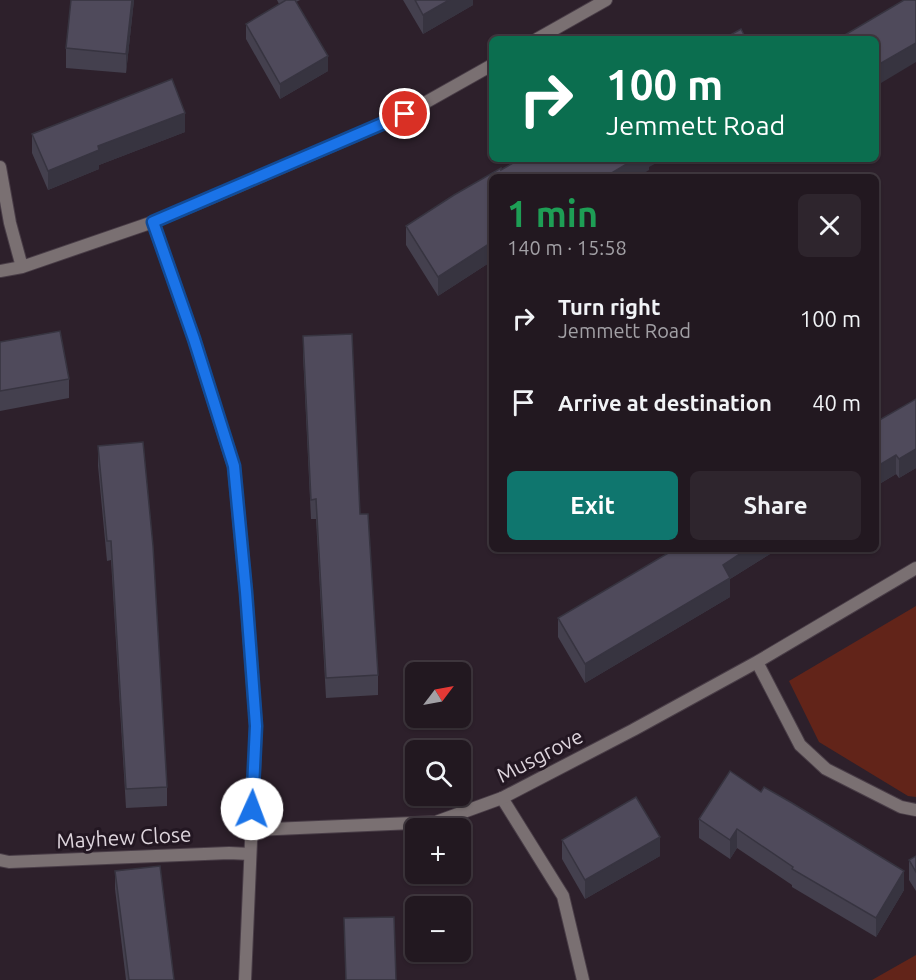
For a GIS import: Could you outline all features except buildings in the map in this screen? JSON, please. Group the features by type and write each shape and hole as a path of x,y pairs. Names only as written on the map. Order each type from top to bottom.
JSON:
{"street":[{"path":"542,36 606,0"},
{"path":"0,271 22,267 153,222 405,114 489,67"},
{"path":"0,167 10,223 22,267"},
{"path":"153,222 194,339 234,466 256,726 244,980"},
{"name":"Musgrove","path":"251,830 436,822 502,798 757,662 916,568"},
{"path":"757,662 800,745 826,769 902,807 916,810"},
{"path":"502,798 563,896 583,980"},
{"name":"Mayhew Close","path":"0,860 9,862 250,854"}],"shaded area":[{"path":"916,606 916,797 908,796 819,742 789,681"},
{"path":"916,955 916,980 872,980"}],"route":[{"path":"252,809 256,726 234,466 194,339 153,222 405,114"}]}
